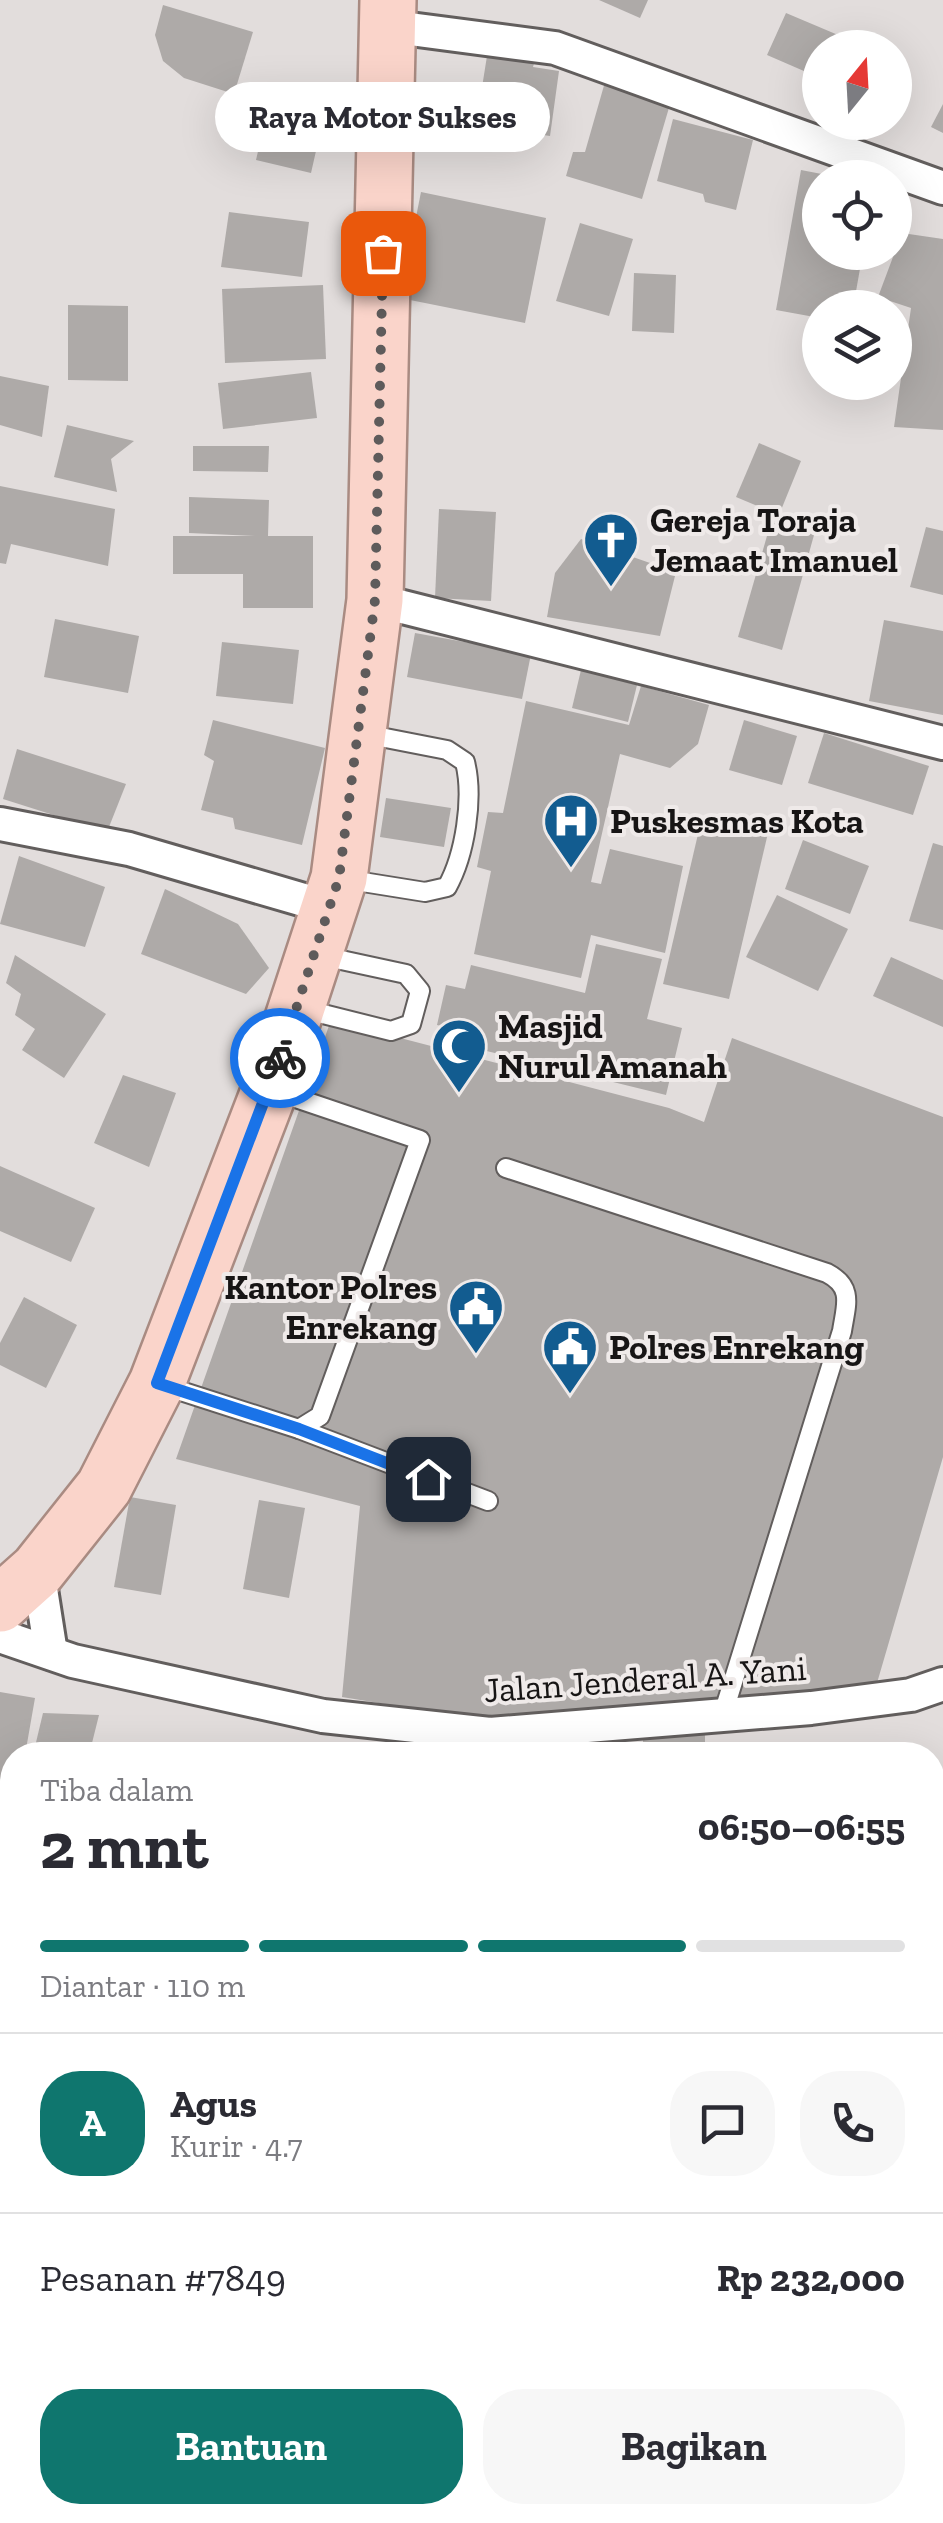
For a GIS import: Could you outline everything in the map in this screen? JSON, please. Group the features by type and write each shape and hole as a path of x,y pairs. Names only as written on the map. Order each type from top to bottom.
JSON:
{"highway":[{"path":"19,1587 104,1487 157,1383 270,1089 328,914 375,600 388,13"}],"street":[{"path":"388,13 555,48 943,188"},
{"path":"375,600 943,743"},
{"path":"0,824 129,849 328,914"},
{"path":"19,1587 51,1653"},
{"name":"Jalan Jenderal A. Yani","path":"0,1636 51,1653 323,1716 490,1734 911,1695 943,1684"}],"lane":[{"path":"328,914 447,887 457,869 469,780 465,762 447,750 356,732"},
{"path":"297,1008 391,1031 411,1024 420,991 406,974 328,914"},
{"path":"270,1089 420,1140 320,1416 299,1429"},
{"path":"506,1168 827,1273 842,1281 848,1294 842,1331 723,1714"},
{"path":"157,1383 299,1429 488,1501"}],"building":[{"path":"599,0 648,0 640,18"},
{"path":"163,5 253,32 234,94 184,78 163,61 155,35"},
{"path":"786,13 826,30 802,30 802,70 767,55"},
{"path":"501,51 536,56 533,67 559,71 550,136 476,125 487,56 500,58"},
{"path":"605,82 671,101 642,199 566,176 573,152 585,152"},
{"path":"252,90 326,107 311,173 256,160 265,121 247,117"},
{"path":"943,104 943,133 931,127"},
{"path":"673,119 753,140 736,210 705,202 703,194 657,181"},
{"path":"801,170 802,270 860,270 856,290 802,290 802,315 776,310"},
{"path":"421,192 546,218 525,323 400,298"},
{"path":"229,212 309,222 302,277 221,267"},
{"path":"580,223 633,239 609,316 556,301"},
{"path":"912,234 943,239 943,430 894,427 898,400 912,400 912,290 881,290 888,270 912,270"},
{"path":"634,273 676,275 674,333 632,331"},
{"path":"323,285 326,359 225,363 222,289"},
{"path":"68,305 128,306 128,381 68,380"},
{"path":"311,372 317,418 223,429 218,383"},
{"path":"0,376 49,386 42,437 0,425"},
{"path":"67,425 134,441 111,459 117,492 54,477"},
{"path":"759,443 801,461 779,515 736,497"},
{"path":"193,446 269,446 268,472 193,471"},
{"path":"0,486 115,509 108,566 11,544 6,564 0,563"},
{"path":"189,497 269,500 268,536 313,536 313,608 243,608 243,574 173,574 173,536 255,536 189,533"},
{"path":"439,509 496,512 491,601 435,598"},
{"path":"771,522 814,535 782,650 738,637"},
{"path":"926,527 943,531 943,595 910,587"},
{"name":"Gereja Toraja Jemaat Imanuel","path":"581,539 676,572 660,636 547,617 555,573"},
{"path":"55,619 139,636 128,693 44,677"},
{"path":"884,620 943,631 943,715 869,701"},
{"path":"415,633 531,654 522,699 407,677"},
{"path":"222,642 299,650 293,704 216,696"},
{"path":"581,670 637,685 628,722 572,708"},
{"path":"641,686 709,705 698,744 670,768 620,754 591,882 601,884 610,849 683,866 665,953 591,935 581,978 474,954 491,871 477,867 488,812 503,813 526,701 629,725"},
{"path":"213,720 325,748 302,845 235,829 233,818 201,810 214,761 204,755"},
{"path":"744,720 797,736 782,785 729,770"},
{"path":"824,733 929,766 913,815 808,783"},
{"path":"17,749 126,784 107,832 3,799"},
{"path":"386,798 451,808 444,847 380,837"},
{"path":"702,817 768,833 729,999 663,984"},
{"path":"803,840 869,866 850,914 785,889"},
{"path":"933,843 943,846 943,930 909,921"},
{"path":"19,856 105,887 85,947 0,924"},
{"path":"165,889 238,924 269,968 246,994 141,954"},
{"path":"777,895 848,929 818,991 746,957"},
{"path":"596,944 662,959 647,1019 682,1028 666,1095 450,1042 454,1029 437,1025 446,985 465,989 471,965 585,993"},
{"path":"15,955 106,1014 64,1078 22,1050 35,1029 15,1015 21,994 6,983"},
{"path":"891,957 943,980 943,1027 873,996"},
{"name":"Polres Enrekang","path":"331,1020 669,1108 704,1122 732,1038 943,1117 943,1457 877,1683 507,1724 342,1697 360,1506 176,1459"},
{"path":"123,1075 176,1093 149,1167 94,1143"},
{"path":"0,1166 95,1208 71,1262 0,1231"},
{"path":"24,1297 77,1325 46,1388 0,1365 0,1343"},
{"path":"130,1497 176,1505 161,1595 114,1587"},
{"path":"259,1500 305,1508 289,1598 243,1589"},
{"path":"0,1692 35,1698 27,1742 0,1742"},
{"path":"43,1713 99,1715 92,1742 36,1742"},
{"path":"643,1729 705,1729 705,1742 643,1742"}],"way so far":[{"path":"280,1058 339,878 375,600 383,253"}],"place":[{"name":"Raya Motor Sukses","path":"383,253"},
{"name":"Gereja Toraja Jemaat Imanuel","path":"611,589"},
{"name":"Puskesmas Kota","path":"571,870"},
{"name":"Masjid Nurul Amanah","path":"459,1095"},
{"name":"Kantor Polres Enrekang","path":"476,1356"},
{"name":"Polres Enrekang","path":"570,1396"}],"route":[{"path":"280,1058 157,1383 299,1429 428,1479"}]}
